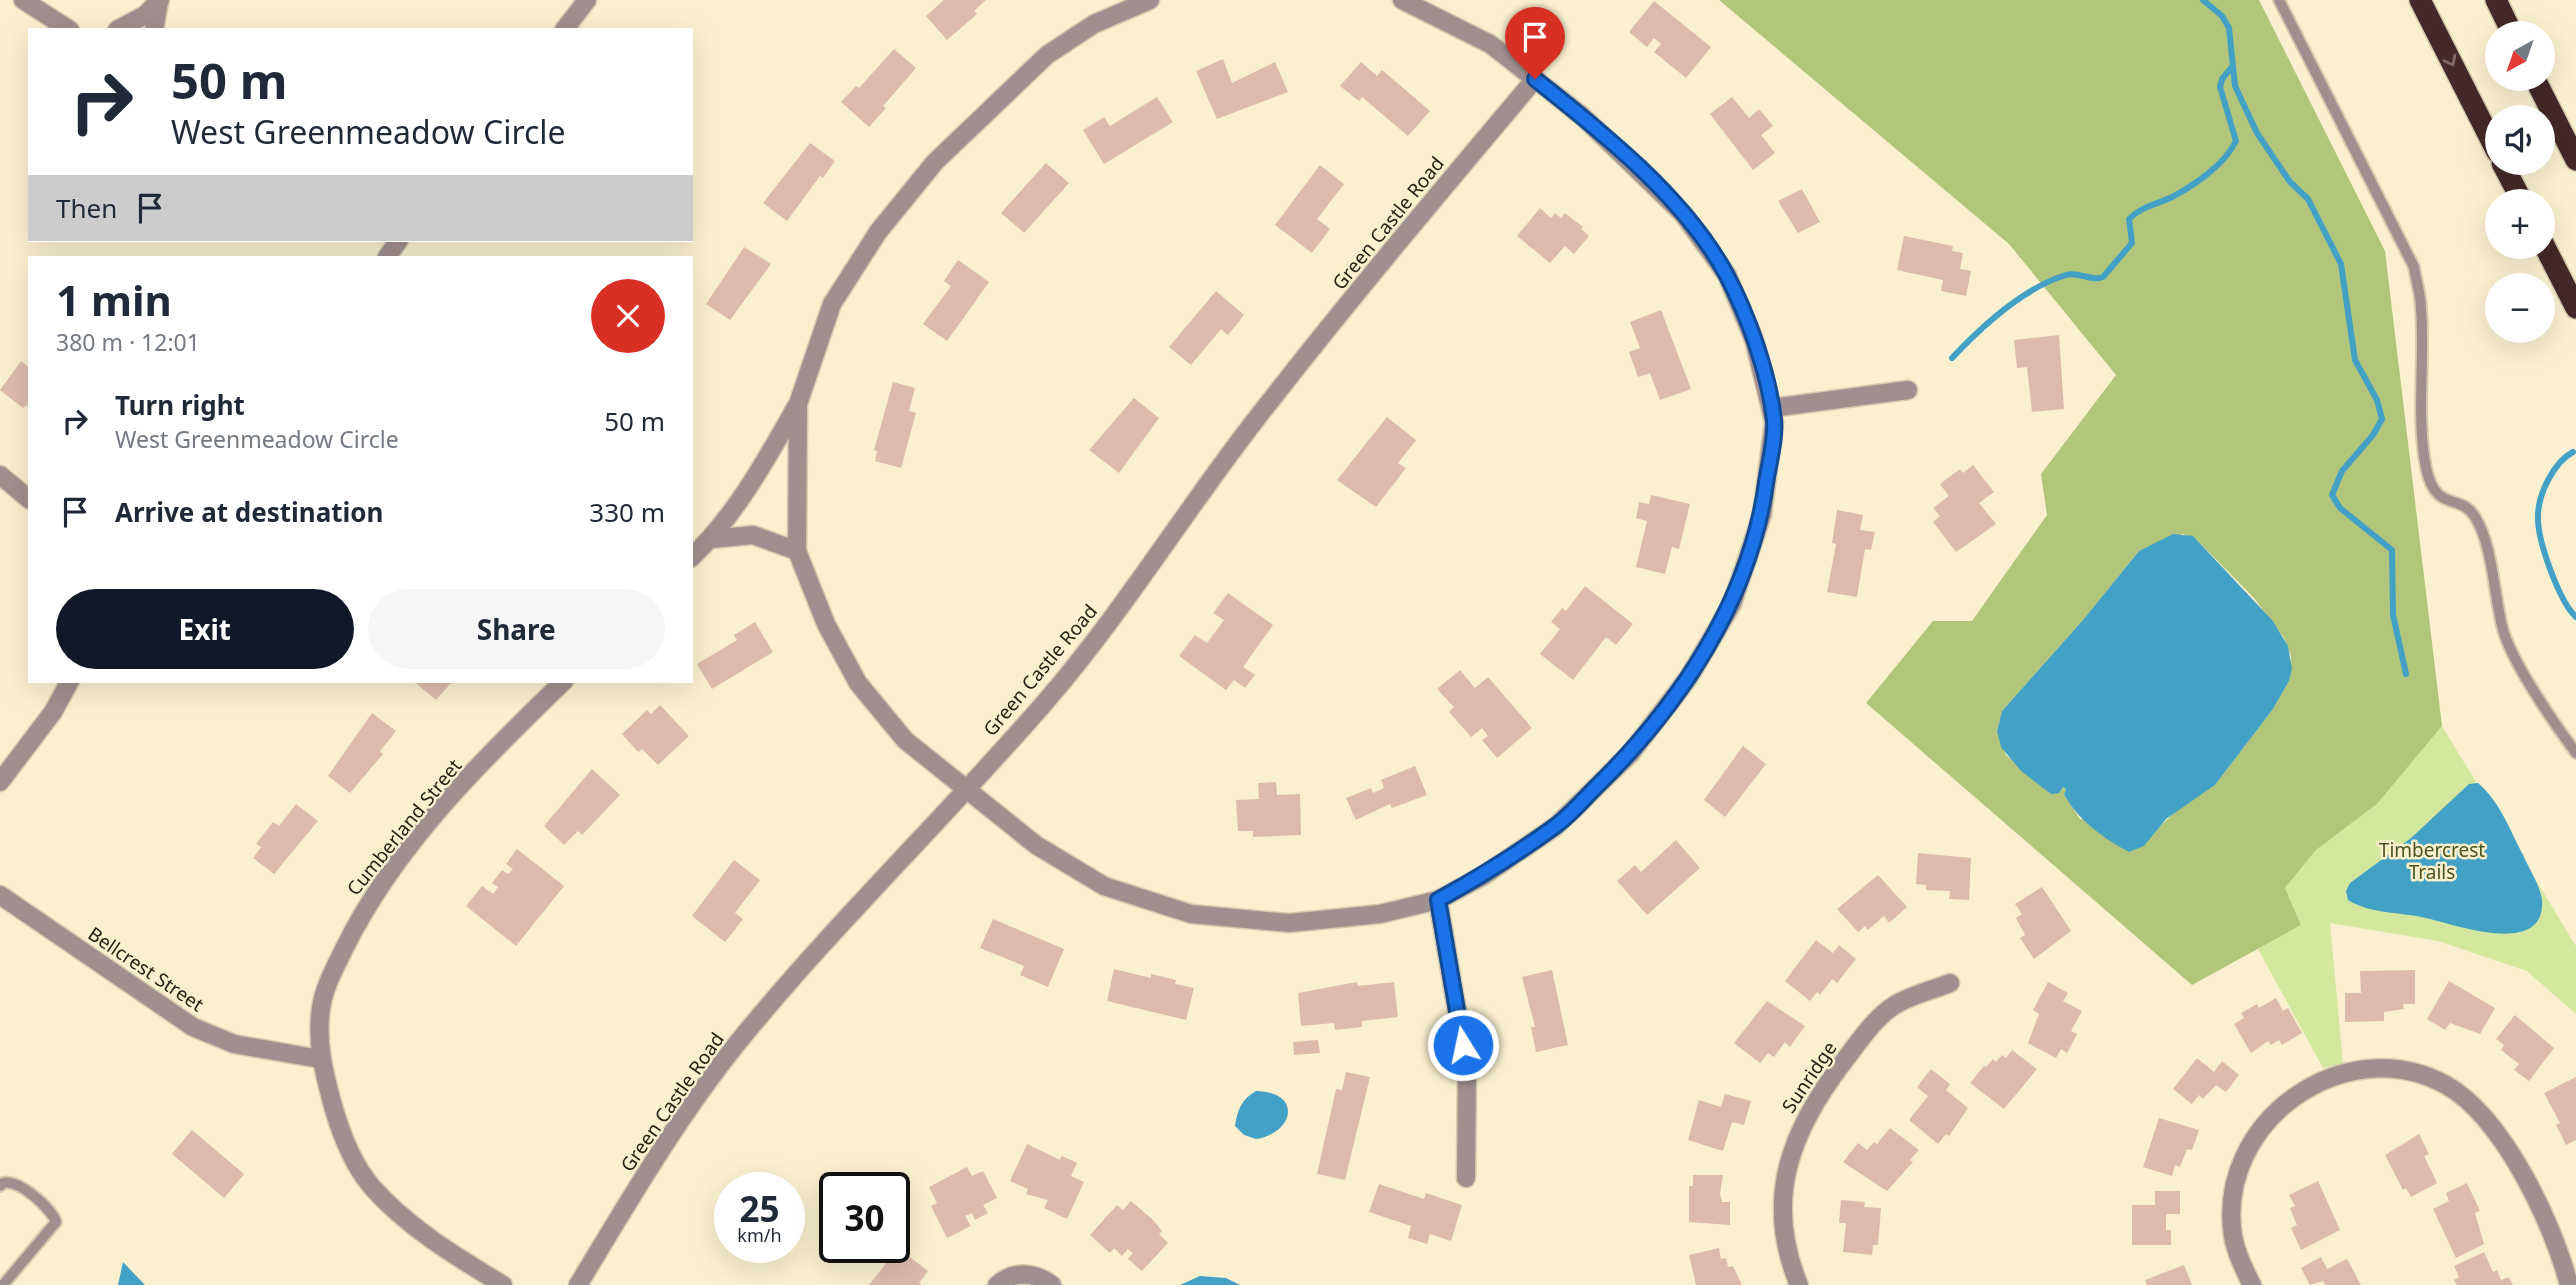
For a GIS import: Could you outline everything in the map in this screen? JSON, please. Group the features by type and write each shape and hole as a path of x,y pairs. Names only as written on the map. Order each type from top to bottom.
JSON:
{"highway":[{"path":"2420,0 2485,128"},
{"path":"2496,0 2506,21"},
{"path":"2541,91 2576,160"},
{"path":"2551,259 2576,308"}],"street":[{"path":"23,0 63,28"},
{"path":"566,28 587,0"},
{"path":"693,556 711,539 757,475 798,404 832,304 878,232 935,162 1047,55 1094,24 1150,0"},
{"path":"798,404 797,551 826,624 858,682 905,740 1036,845 1104,886 1191,914 1289,923 1381,914 1438,900 1483,876 1556,825 1630,754 1689,677 1732,604 1762,515 1774,422 1754,340 1727,275 1703,238 1683,214 1581,115 1490,44 1402,0"},
{"path":"121,28 138,20 159,1"},
{"path":"154,28 159,1"},
{"name":"Green Castle Road","path":"578,1285 650,1168 733,1048 795,976 1048,699 1250,428 1403,235 1535,79"},
{"path":"1771,408 1908,390"},
{"path":"0,475 28,498"},
{"path":"711,539 753,535 797,551"},
{"path":"0,782 53,712 69,683"},
{"name":"Cumberland Street","path":"503,1285 404,1219 371,1186 354,1159 336,1115 320,1059 321,1007 330,977 367,903 452,796 562,683"},
{"name":"Bellcrest Street","path":"0,895 193,1027 234,1044 320,1059"},
{"path":"1438,900 1467,1069 1466,1178"},
{"name":"Sunridge","path":"1800,1285 1791,1266 1784,1233 1783,1194 1800,1128 1824,1087 1859,1041 1894,1005 1950,983"},
{"path":"2252,1285 2236,1252 2231,1215 2236,1181 2247,1150 2266,1121 2294,1095 2340,1074 2381,1068 2407,1071 2446,1085 2485,1116 2508,1149 2534,1199 2563,1262 2570,1285"},
{"path":"998,1285 1015,1275 1028,1274 1052,1285"}],"lane":[{"path":"2279,0 2414,267 2421,308 2422,426 2430,483 2438,496 2466,507 2474,515 2485,548 2504,632 2518,663 2576,753"},
{"path":"0,1186 3,1182 14,1182 53,1214 56,1222 3,1285"}],"green space":[{"path":"1719,0 2259,0 2385,251 2442,726 2377,804 2316,850 2285,888 2301,925 2192,985 1866,703 1933,621 1972,621 2047,515 2041,474 2116,375 2009,244","holes":["2183,534 2197,540 2254,598 2284,638 2291,656 2289,681 2273,709 2215,785 2176,811 2158,828 2080,819 2064,794 2066,789 2063,787 2051,794 2006,755 1997,731 2002,711 2083,620 2139,551"]},
{"name":"Timbercrest Trails","path":"2442,726 2576,946 2576,1014 2527,971 2438,941 2330,923 2343,1063 2323,1068 2258,949 2301,925 2285,888 2316,850 2377,804"}],"water":[{"path":"2173,534 2193,536 2272,620 2288,646 2292,669 2289,681 2273,709 2215,785 2166,819 2144,846 2129,852 2083,820 2064,794 2066,789 2063,787 2059,793 2051,794 2021,771 2001,747 1997,731 2002,711 2083,620 2139,551"},
{"path":"2478,783 2504,817 2539,889 2542,900 2539,918 2530,928 2515,933 2477,931 2426,918 2376,910 2348,900 2346,891 2350,883 2411,838 2469,784"},
{"path":"1256,1091 1271,1093 1281,1098 1287,1105 1288,1113 1279,1129 1256,1139 1244,1135 1235,1126 1241,1106"},
{"path":"123,1262 145,1285 118,1285"},
{"path":"1200,1276 1226,1278 1240,1285 1180,1285"}],"building":[{"path":"944,0 986,0 974,11 977,14 947,40 926,16"},
{"path":"1654,1 1711,47 1686,78 1654,52 1661,44 1654,38 1647,47 1629,32"},
{"path":"894,49 916,68 883,106 886,108 869,127 841,102 856,86 859,88"},
{"path":"1223,59 1232,83 1275,62 1288,92 1217,119 1196,71"},
{"path":"1361,62 1377,76 1382,70 1430,111 1408,136 1362,97 1359,101 1340,86"},
{"path":"1157,97 1173,122 1104,164 1083,130 1104,117 1110,126"},
{"path":"1732,97 1749,118 1759,109 1773,126 1761,135 1775,153 1753,170 1710,114"},
{"path":"810,143 835,161 823,178 820,176 787,221 763,203"},
{"path":"1046,163 1069,183 1024,233 1001,213"},
{"path":"1320,165 1344,184 1317,219 1330,229 1312,253 1275,225"},
{"path":"1802,189 1820,222 1798,233 1778,201"},
{"path":"1540,208 1551,218 1555,213 1561,218 1565,213 1583,227 1581,229 1589,236 1574,254 1565,246 1550,263 1517,236"},
{"path":"1904,236 1953,246 1952,251 1963,253 1960,269 1971,271 1966,296 1941,291 1943,280 1897,270"},
{"path":"744,247 771,264 730,320 706,304"},
{"path":"958,260 989,282 947,341 923,324 951,286 944,281"},
{"path":"1216,291 1244,315 1228,335 1221,329 1191,365 1169,347"},
{"path":"1661,310 1691,389 1660,400 1650,373 1638,377 1629,352 1640,348 1630,322"},
{"path":"2059,335 2064,409 2032,412 2027,367 2017,368 2014,340"},
{"path":"21,361 28,366 28,406 23,408 0,390"},
{"path":"893,382 915,388 909,411 916,413 901,468 875,461 877,451 874,450"},
{"path":"1134,398 1159,418 1119,473 1089,450"},
{"path":"1387,417 1416,440 1398,463 1406,468 1376,507 1337,480"},
{"path":"1973,465 1994,492 1979,503 1996,524 1956,552 1933,522 1940,516 1933,508 1949,496 1940,484 1960,469 1963,473"},
{"path":"1651,495 1690,504 1679,549 1672,547 1665,574 1636,567 1647,521 1636,518 1639,502 1649,504"},
{"path":"1837,510 1863,515 1860,530 1875,532 1871,550 1865,549 1857,597 1827,592 1836,544 1832,543"},
{"path":"1585,586 1633,624 1616,645 1606,637 1573,680 1540,654 1560,629 1551,622 1562,608 1566,611"},
{"path":"1228,593 1273,625 1243,667 1255,675 1245,688 1234,680 1226,690 1179,656 1195,635 1207,643 1224,620 1213,613"},
{"path":"755,622 773,652 712,689 697,664 737,640 734,635"},
{"path":"1460,670 1475,688 1488,677 1532,728 1497,758 1482,740 1488,736 1482,728 1471,737 1449,712 1454,707 1437,689"},
{"path":"415,683 451,683 436,700"},
{"path":"660,705 689,736 658,765 642,749 638,752 622,734 647,710 651,714"},
{"path":"372,713 396,731 380,751 383,754 350,793 328,776"},
{"path":"1743,746 1766,764 1725,817 1704,800"},
{"path":"1415,766 1427,795 1392,808 1390,804 1356,820 1346,798 1371,788 1373,793 1384,788 1381,780"},
{"path":"592,769 620,795 582,835 578,831 564,845 544,826"},
{"path":"1276,782 1277,795 1300,794 1301,835 1253,837 1253,831 1238,831 1236,800 1259,799 1258,783"},
{"path":"296,804 318,821 274,874 253,858 261,847 256,844 273,822 279,826"},
{"path":"1676,840 1700,868 1647,915 1617,881 1635,865 1641,872"},
{"path":"517,849 564,886 516,946 466,906 482,886 493,894 498,887 492,883 502,870 508,874 513,869 506,864"},
{"path":"1918,853 1971,858 1969,900 1949,899 1950,891 1926,890 1926,885 1916,884"},
{"path":"734,860 760,880 735,913 743,919 725,942 692,916"},
{"path":"1878,875 1907,907 1889,923 1884,916 1868,930 1865,926 1858,932 1837,909"},
{"path":"2042,887 2071,931 2034,959 2020,938 2025,935 2016,918 2022,914 2015,904"},
{"path":"993,919 1064,949 1048,987 1020,975 1024,966 980,948"},
{"path":"1816,940 1833,953 1839,945 1856,959 1837,983 1832,979 1820,995 1817,992 1810,1001 1785,981"},
{"path":"1114,969 1151,978 1151,974 1194,988 1186,1020 1107,1001"},
{"path":"1552,970 1568,1045 1536,1052 1531,1027 1535,1027 1522,977"},
{"path":"2415,970 2415,1004 2403,1004 2404,1009 2384,1012 2384,1021 2345,1022 2345,993 2361,993 2360,971"},
{"path":"2449,981 2495,1008 2480,1034 2450,1023 2445,1030 2427,1019"},
{"path":"1357,982 1358,986 1394,982 1398,1017 1362,1021 1362,1027 1335,1030 1334,1023 1301,1026 1298,993"},
{"path":"2048,982 2068,993 2063,1001 2082,1011 2071,1031 2077,1034 2067,1053 2061,1049 2056,1058 2028,1043 2039,1014 2033,1010"},
{"path":"2276,998 2283,1011 2288,1008 2302,1033 2282,1045 2279,1040 2271,1045 2268,1041 2251,1053 2234,1024 2244,1018 2241,1013 2257,1004 2259,1008"},
{"path":"1767,1001 1805,1026 1790,1047 1785,1042 1774,1057 1768,1053 1760,1063 1734,1043"},
{"path":"2515,1015 2554,1048 2529,1081 2514,1070 2519,1064 2501,1050 2504,1045 2496,1039"},
{"path":"1318,1040 1320,1053 1294,1055 1293,1042"},
{"path":"2012,1050 2037,1069 2004,1109 1970,1083 1984,1066 1993,1059 1996,1062 2002,1055 2006,1058"},
{"path":"2197,1058 2214,1072 2222,1061 2239,1075 2226,1092 2216,1085 2203,1099 2199,1095 2192,1104 2173,1089"},
{"path":"1931,1069 1950,1084 1946,1090 1968,1108 1949,1136 1946,1134 1938,1144 1909,1120 1928,1096 1917,1087"},
{"path":"1346,1072 1370,1077 1345,1180 1317,1174 1336,1089 1342,1090"},
{"path":"2576,1077 2576,1140 2566,1145 2556,1125 2560,1123 2544,1093"},
{"path":"1725,1094 1751,1101 1744,1125 1732,1122 1723,1151 1688,1140 1699,1100 1721,1107"},
{"path":"2159,1118 2199,1130 2192,1150 2187,1149 2180,1167 2175,1165 2172,1176 2143,1167"},
{"path":"1890,1128 1919,1150 1910,1160 1913,1162 1887,1191 1843,1162 1858,1143 1867,1150 1874,1142 1877,1144"},
{"path":"192,1130 244,1174 224,1198 172,1154"},
{"path":"2419,1134 2429,1154 2424,1156 2437,1183 2411,1197 2406,1188 2403,1190 2385,1155"},
{"path":"1027,1144 1060,1160 1062,1156 1077,1163 1071,1176 1084,1182 1067,1219 1044,1208 1048,1200 1026,1194 1028,1189 1010,1181"},
{"path":"967,1167 972,1176 983,1171 997,1198 983,1205 988,1213 975,1220 972,1213 965,1216 971,1226 947,1238 931,1206 937,1203 929,1187"},
{"path":"1693,1175 1723,1175 1720,1194 1722,1202 1730,1202 1730,1225 1689,1222 1689,1186 1693,1186"},
{"path":"2318,1181 2340,1230 2301,1250 2291,1228 2297,1225 2290,1208 2295,1206 2289,1195"},
{"path":"2467,1183 2480,1211 2475,1213 2484,1244 2456,1258 2433,1209 2449,1201 2446,1193"},
{"path":"1379,1184 1424,1199 1426,1193 1462,1205 1451,1241 1430,1234 1427,1244 1408,1238 1411,1226 1369,1212"},
{"path":"2155,1191 2180,1191 2180,1214 2166,1214 2166,1230 2171,1230 2171,1245 2132,1245 2132,1205 2155,1205"},
{"path":"1841,1200 1865,1202 1864,1207 1881,1208 1878,1245 1873,1245 1872,1255 1843,1252 1846,1223 1839,1223"},
{"path":"1131,1201 1153,1220 1162,1231 1159,1234 1168,1243 1142,1271 1128,1259 1133,1253 1128,1249 1122,1256 1114,1248 1110,1253 1090,1235 1117,1205 1123,1210"},
{"path":"1719,1248 1721,1259 1726,1258 1728,1267 1733,1266 1742,1285 1696,1285 1689,1255"},
{"path":"2484,1252 2493,1272 2497,1270 2501,1280 2509,1277 2513,1285 2457,1285 2454,1280 2459,1277 2454,1266"},
{"path":"910,1257 928,1271 919,1283 922,1285 869,1285 886,1263 910,1263"},
{"path":"2321,1257 2327,1269 2347,1259 2361,1285 2325,1285 2323,1281 2310,1285 2301,1268"},
{"path":"2184,1265 2192,1285 2147,1285 2145,1280"}],"waterway":[{"path":"2203,0 2222,16 2229,28 2235,86 2257,133 2290,182 2308,199 2341,264 2355,360 2377,400 2382,419 2373,435 2342,471 2332,495 2340,508 2392,550 2393,615 2406,674"},
{"path":"1952,358 2004,309 2034,289 2071,274 2103,277 2132,243 2129,219 2134,214 2183,191 2225,158 2236,141 2220,87 2222,79 2232,67"},
{"path":"2573,452 2560,463 2548,480 2538,516 2541,540 2550,569 2563,598 2576,617"}],"route":[{"path":"1463,1045 1438,900 1483,876 1556,825 1630,754 1689,677 1732,604 1762,515 1774,422 1754,340 1727,275 1703,238 1654,183 1581,115 1535,79"}]}
